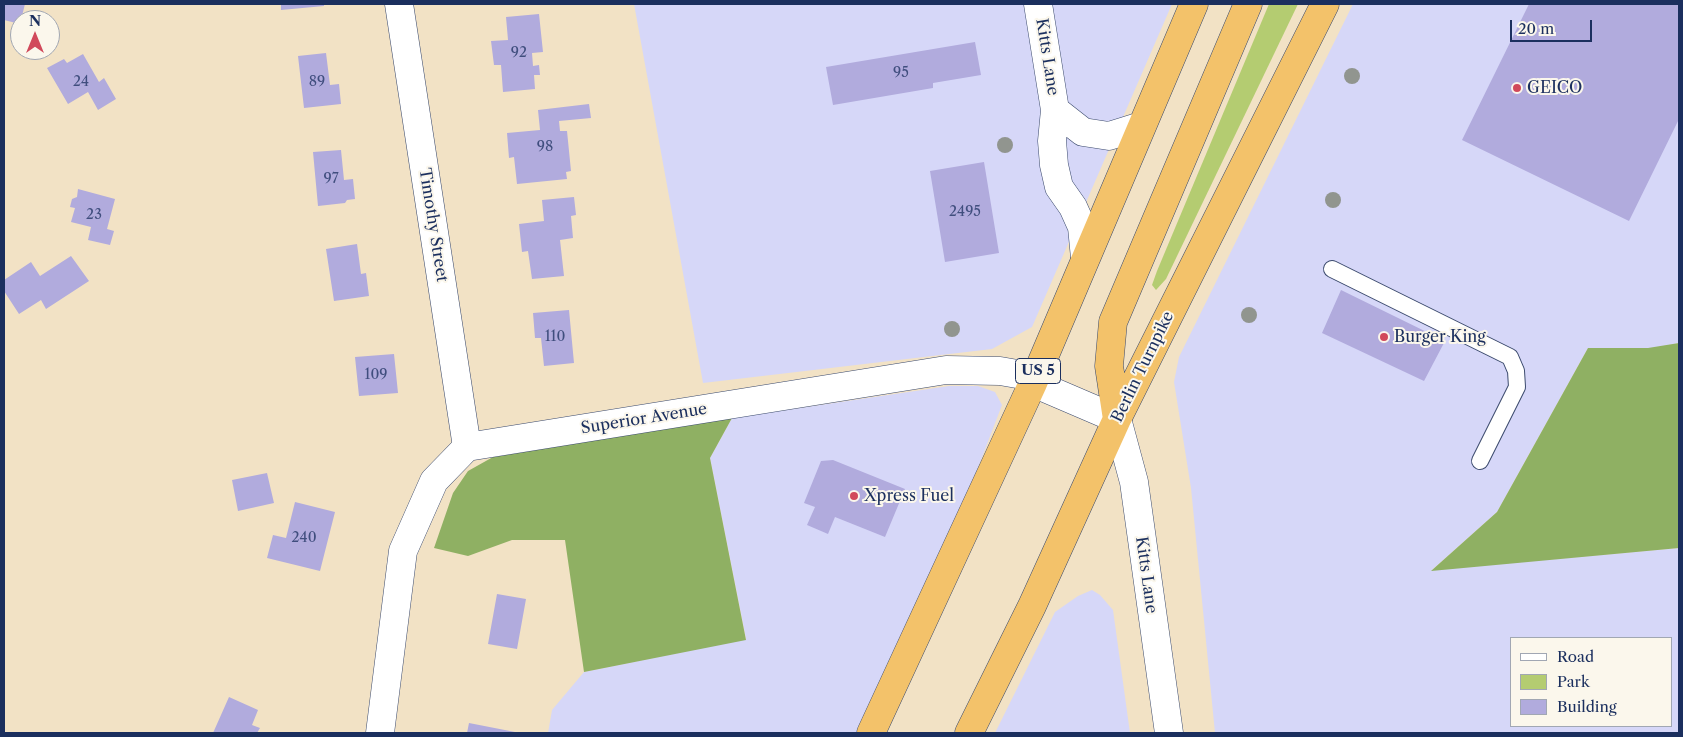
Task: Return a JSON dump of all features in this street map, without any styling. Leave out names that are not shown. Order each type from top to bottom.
[{"type":"highway","name":"US 5","points":[[871,733],[1033,383],[1194,4]]},
{"type":"highway","points":[[1117,419],[1109,366],[1112,322],[1248,4]]},
{"type":"highway","name":"Berlin Turnpike","points":[[969,733],[1032,606],[1117,419],[1324,4]]},
{"type":"street","name":"Timothy Street","points":[[399,4],[467,447]]},
{"type":"street","name":"Kitts Lane","points":[[1038,4],[1055,110],[1052,142],[1054,165],[1059,187],[1073,207],[1082,227],[1086,258]]},
{"type":"street","name":"Kitts Lane","points":[[1055,110],[1083,132],[1110,136],[1141,126]]},
{"type":"street","name":"Superior Avenue","points":[[467,447],[946,370],[1000,371],[1023,376],[1033,383],[1117,419]]},
{"type":"street","name":"Kitts Lane","points":[[1117,419],[1134,482],[1169,733]]},
{"type":"street","points":[[380,733],[403,551],[434,482],[467,447]]},
{"type":"lane","points":[[1332,270],[1510,357],[1516,371],[1517,387],[1480,461]]},
{"type":"shaded area","points":[[634,4],[1172,4],[1032,327],[992,349],[703,383]]},
{"type":"shaded area","points":[[1353,4],[1679,4],[1679,343],[1648,349],[1588,348],[1497,512],[1432,570],[1679,548],[1679,733],[1215,733],[1191,488],[1174,382],[1179,357]]},
{"type":"shaded area","points":[[949,386],[978,386],[995,392],[1002,405],[930,593],[860,733],[548,733],[552,710],[584,672],[746,639],[710,458],[732,418]]},
{"type":"shaded area","points":[[1092,590],[1100,595],[1113,610],[1130,733],[995,733],[1055,612],[1078,596]]},
{"type":"green space","points":[[1269,4],[1298,4],[1166,279],[1156,290],[1152,285],[1157,271]]},
{"type":"green space","points":[[1679,343],[1679,548],[1431,571],[1497,512],[1588,348],[1648,348]]},
{"type":"green space","points":[[732,418],[710,458],[746,640],[584,672],[565,540],[512,540],[468,556],[434,548],[453,493],[468,471],[493,457]]},
{"type":"building","points":[[4,4],[25,4],[24,10],[10,10],[10,22],[4,20]]},
{"type":"building","points":[[281,4],[324,4],[324,6],[281,10]]},
{"type":"building","points":[[1529,4],[1679,4],[1679,119],[1629,221],[1462,140]]},
{"type":"building","points":[[539,14],[543,52],[532,53],[533,66],[539,65],[540,75],[534,75],[535,89],[503,92],[501,65],[494,65],[491,41],[508,40],[506,17]]},
{"type":"building","points":[[975,42],[981,75],[933,83],[933,88],[833,105],[826,67]]},
{"type":"building","points":[[326,53],[330,85],[339,84],[341,104],[304,108],[298,56]]},
{"type":"building","points":[[83,54],[99,82],[104,78],[116,99],[98,110],[88,92],[68,104],[47,68],[64,59],[67,63]]},
{"type":"building","points":[[589,104],[591,118],[559,121],[560,131],[567,131],[571,171],[566,172],[567,179],[517,184],[514,157],[509,158],[507,133],[540,130],[538,110]]},
{"type":"building","points":[[341,150],[344,180],[353,179],[355,199],[347,200],[345,203],[318,206],[313,152]]},
{"type":"building","points":[[984,162],[999,253],[945,262],[930,171]]},
{"type":"building","points":[[78,189],[115,199],[107,229],[114,231],[110,245],[88,240],[91,227],[71,222],[75,208],[70,207],[72,199],[77,197]]},
{"type":"building","points":[[574,197],[576,215],[571,216],[573,238],[560,240],[564,276],[532,279],[528,251],[522,252],[519,224],[544,221],[542,200]]},
{"type":"building","points":[[357,244],[361,274],[366,273],[369,296],[334,301],[326,249]]},
{"type":"building","points":[[71,256],[89,281],[46,309],[41,300],[19,314],[4,291],[4,280],[31,262],[40,276]]},
{"type":"building","name":"Burger King","points":[[1341,290],[1445,341],[1424,381],[1322,333]]},
{"type":"building","points":[[569,310],[574,363],[544,366],[541,338],[535,338],[533,313]]},
{"type":"building","points":[[394,354],[398,393],[359,396],[355,357]]},
{"type":"building","name":"Xpress Fuel","points":[[833,460],[905,489],[885,537],[835,517],[828,534],[807,525],[815,507],[804,503],[821,461]]},
{"type":"building","points":[[267,473],[274,503],[238,511],[232,480]]},
{"type":"building","points":[[295,502],[335,512],[320,571],[267,558],[273,535],[286,538]]},
{"type":"building","points":[[497,594],[526,599],[517,649],[488,644]]},
{"type":"building","points":[[229,697],[258,710],[252,725],[260,728],[257,733],[213,733]]},
{"type":"building","points":[[469,723],[515,732],[515,733],[467,733]]},
{"type":"place","name":"GEICO","points":[[1517,88]]},
{"type":"place","name":"Burger King","points":[[1384,337]]},
{"type":"place","name":"Xpress Fuel","points":[[854,496]]}]
